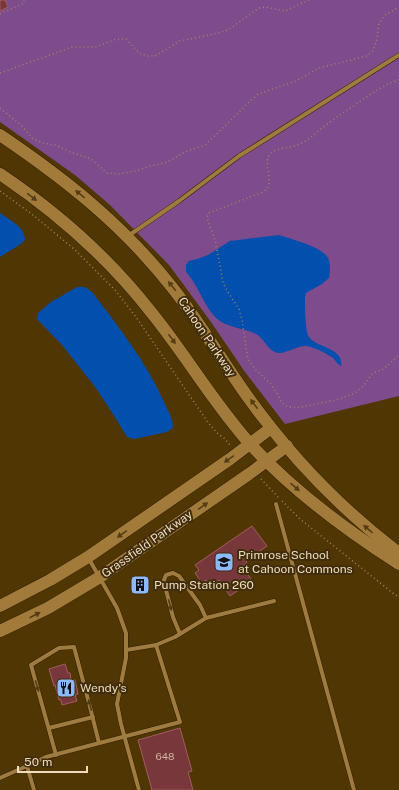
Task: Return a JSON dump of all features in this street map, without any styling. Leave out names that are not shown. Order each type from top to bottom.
[{"type":"street","name":"Cahoon Parkway","points":[[0,135],[62,179],[127,236],[182,300],[238,383],[271,428],[319,482],[340,503],[375,535],[399,553]]},
{"type":"street","points":[[0,174],[66,224],[96,250],[130,286],[156,318],[215,399],[266,461],[338,524],[399,564]]},
{"type":"street","name":"Grassfield Parkway","points":[[0,606],[50,580],[88,557],[271,428]]},
{"type":"street","name":"Grassfield Parkway","points":[[0,631],[48,608],[100,577],[287,446]]},
{"type":"lane","points":[[127,236],[174,205],[239,156],[399,55]]},
{"type":"lane","points":[[276,504],[354,790]]},
{"type":"lane","points":[[88,557],[117,608],[126,633],[126,658],[117,704],[120,724],[139,790]]},
{"type":"lane","points":[[180,634],[173,617],[166,590],[164,580],[166,576],[173,573],[180,576],[200,605],[206,618]]},
{"type":"lane","points":[[126,650],[156,645],[180,634],[206,618],[274,601]]},
{"type":"lane","points":[[0,778],[46,758],[180,722],[156,645]]},
{"type":"lane","points":[[56,755],[31,665],[59,648],[74,647],[99,743]]},
{"type":"lane","points":[[49,728],[93,717]]},
{"type":"lane","points":[[27,766],[34,790]]},
{"type":"path","points":[[0,14],[22,4],[24,0]]},
{"type":"path","points":[[0,73],[72,47],[95,47],[117,39],[126,39],[139,52],[148,56],[155,56],[180,41],[228,30],[259,8],[266,7],[285,11],[309,0]]},
{"type":"path","points":[[0,108],[23,127],[33,139],[91,159],[107,173],[120,174],[135,171],[167,162],[185,152],[205,145],[258,94],[296,81],[319,68],[367,56],[373,51],[377,40],[379,23],[385,15],[399,7]]},
{"type":"path","points":[[399,80],[389,83],[328,123],[307,140],[297,145],[274,150],[268,158],[267,165],[270,181],[268,189],[209,213],[207,217],[215,240],[223,282],[239,309],[248,359],[256,370],[270,383],[282,403],[296,408],[340,399],[355,393],[363,386],[372,373],[384,369],[399,355]]},
{"type":"path","points":[[0,191],[33,215],[74,249],[115,290],[136,317],[207,421],[237,453]]},
{"type":"path","points":[[253,471],[300,519],[399,597]]},
{"type":"shaded area","points":[[0,0],[399,0],[399,396],[285,424],[245,372],[211,322],[169,265],[110,205],[75,175],[0,122]]},
{"type":"water","points":[[0,213],[20,228],[25,240],[0,257]]},
{"type":"water","points":[[279,235],[320,250],[329,260],[329,278],[322,284],[306,293],[306,324],[309,337],[339,355],[341,366],[328,355],[307,346],[299,347],[283,353],[275,352],[269,348],[256,334],[220,321],[212,313],[186,272],[186,265],[189,261],[208,255],[230,241]]},
{"type":"water","points":[[77,287],[85,287],[92,292],[122,332],[149,373],[157,387],[173,424],[173,428],[167,432],[133,439],[127,437],[96,388],[62,345],[37,319],[38,313],[51,302]]},
{"type":"building","points":[[0,0],[5,0],[8,7],[0,11]]},
{"type":"building","name":"Primrose School at Cahoon Commons","points":[[252,526],[267,546],[246,561],[247,563],[242,566],[251,579],[249,580],[250,582],[230,596],[219,580],[210,586],[206,580],[202,583],[195,573],[199,570],[195,565]]},
{"type":"building","name":"Pump Station 260","points":[[141,580],[145,586],[139,590],[135,584]]},
{"type":"building","name":"Wendy's","points":[[65,664],[68,673],[70,673],[71,680],[75,680],[78,694],[75,695],[77,701],[62,705],[49,669]]},
{"type":"building","points":[[180,728],[192,771],[188,772],[193,790],[152,790],[138,740]]},
{"type":"place","name":"Primrose School at Cahoon Commons","points":[[224,562]]},
{"type":"place","name":"Pump Station 260","points":[[140,585]]},
{"type":"place","name":"Wendy's","points":[[66,688]]}]
